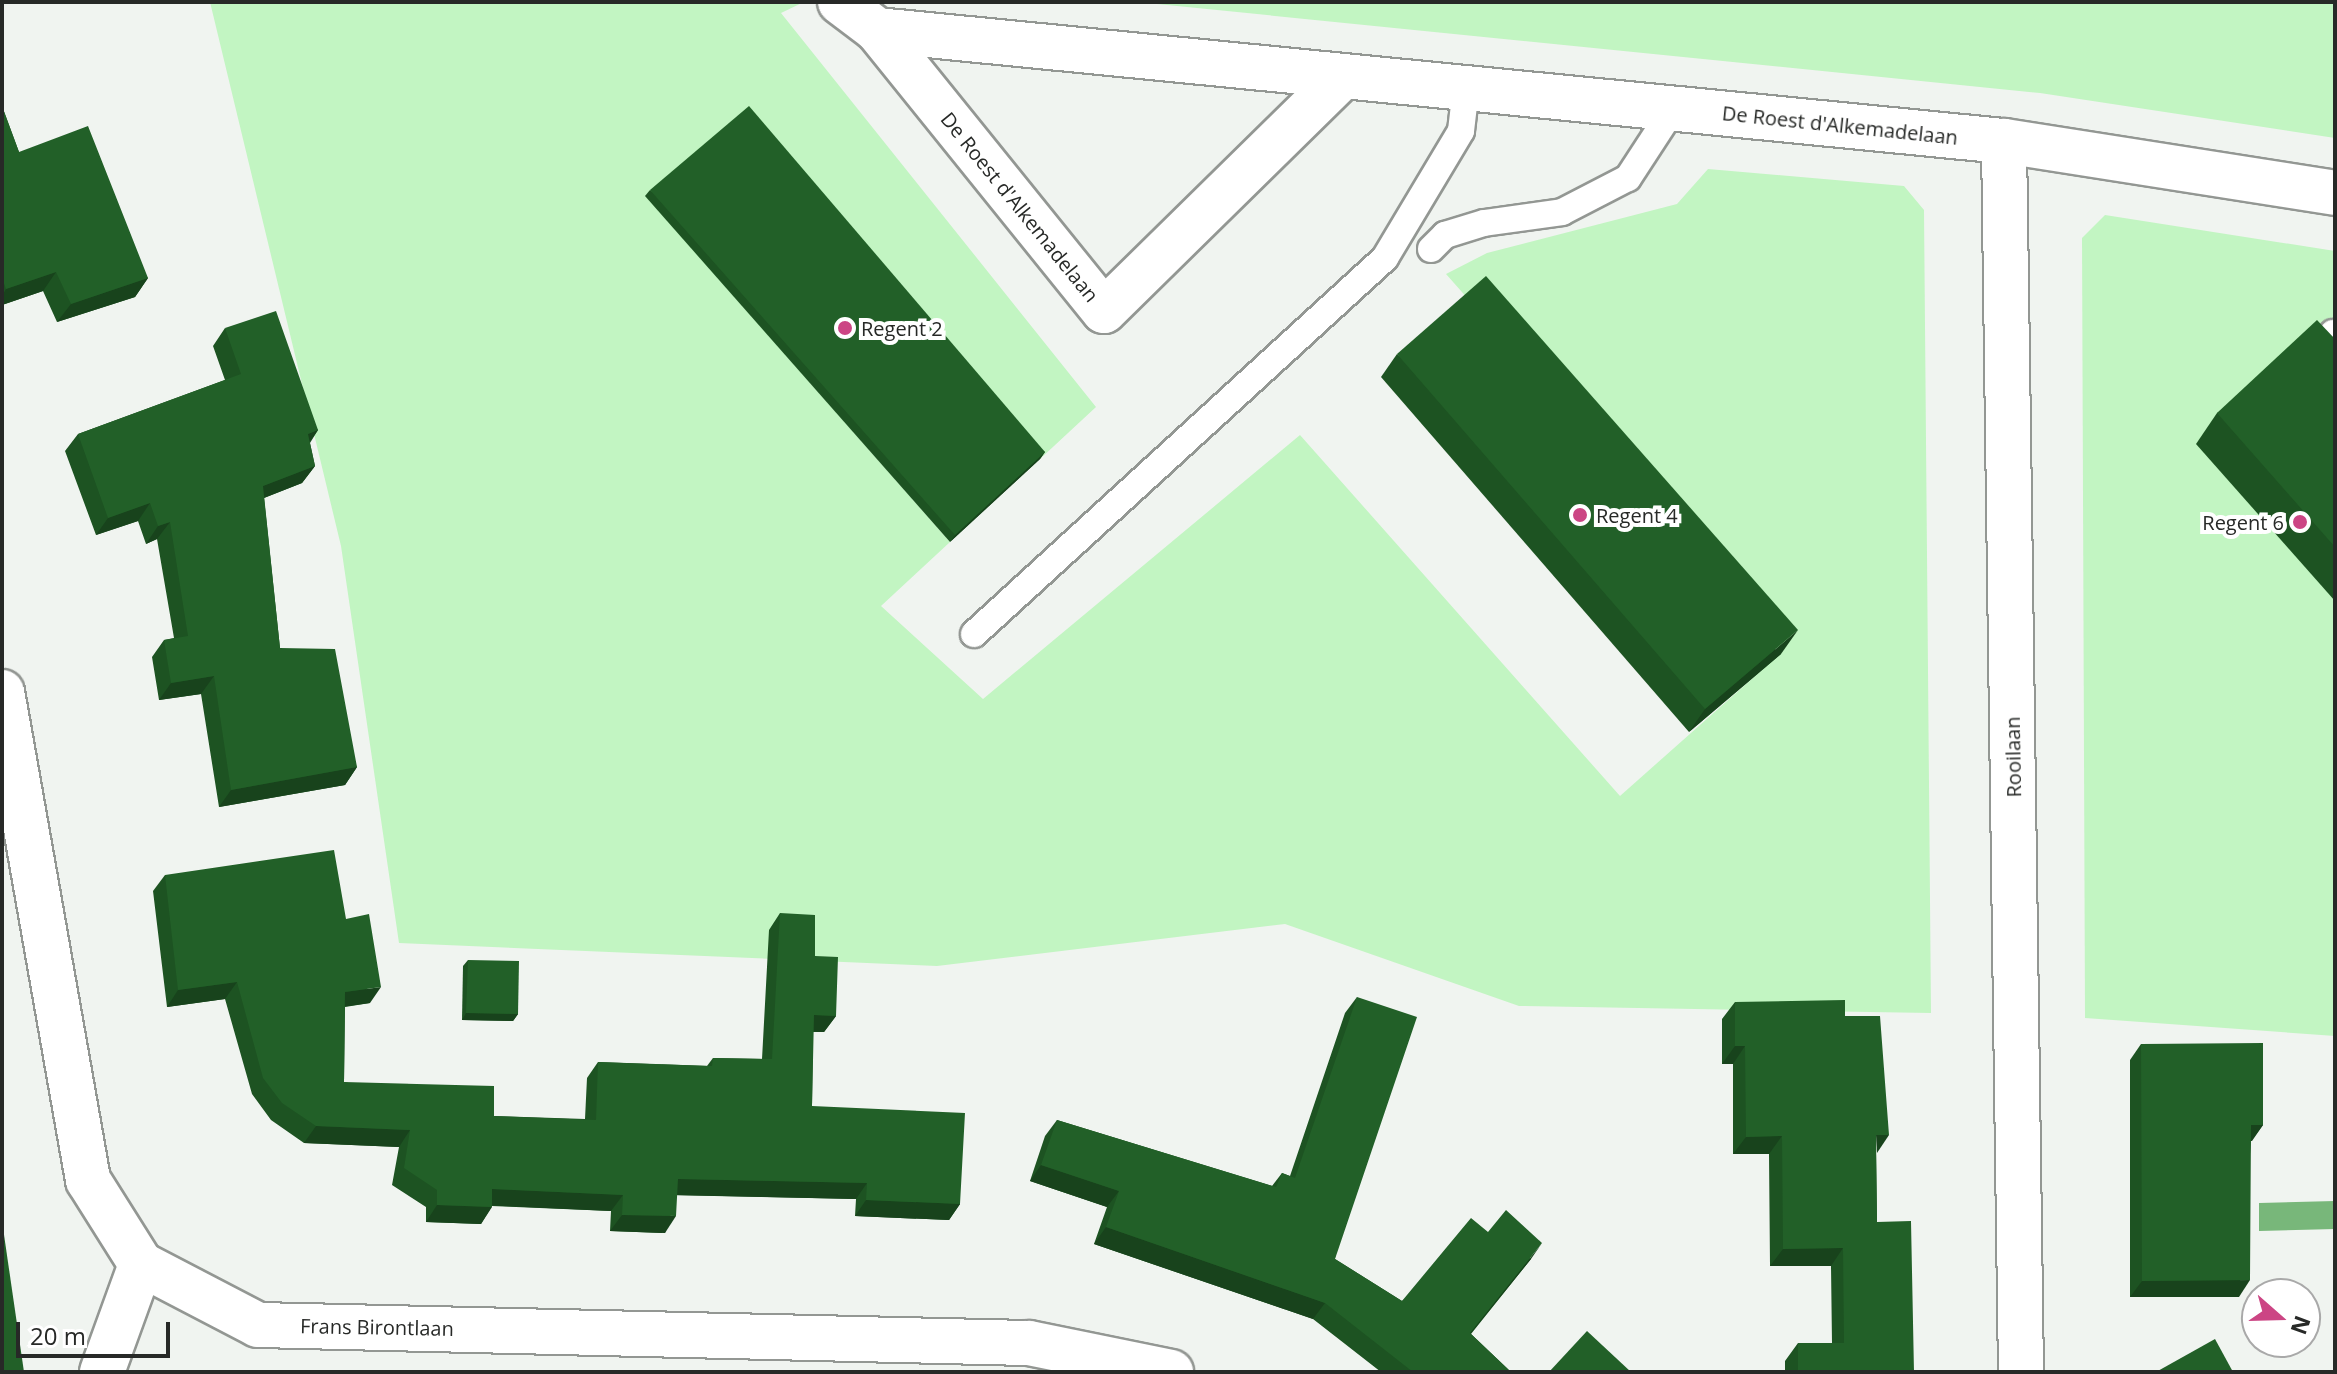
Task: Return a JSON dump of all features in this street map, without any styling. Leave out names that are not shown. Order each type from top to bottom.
[{"type":"street","name":"De Roest d'Alkemadelaan","points":[[840,2],[877,30],[1104,311],[1343,76]]},
{"type":"street","name":"De Roest d'Alkemadelaan","points":[[877,30],[2004,141],[2335,193]]},
{"type":"street","name":"Rooilaan","points":[[2004,141],[2021,1372]]},
{"type":"street","points":[[2,692],[88,1180],[141,1264],[102,1372]]},
{"type":"street","name":"Frans Birontlaan","points":[[141,1264],[258,1325],[1029,1343],[1171,1372]]},
{"type":"lane","points":[[974,634],[1385,258],[1461,131],[1466,88]]},
{"type":"lane","points":[[1431,249],[1445,235],[1484,223],[1562,212],[1628,178],[1673,109]]},
{"type":"shaded area","points":[[210,2],[804,2],[781,13],[1096,407],[1040,459],[646,196],[950,542],[881,606],[983,699],[1300,435],[1620,796],[1781,653],[1446,274],[1487,253],[1677,204],[1708,169],[1904,186],[1924,210],[1931,1013],[1519,1006],[1285,924],[937,966],[399,943],[341,546]]},
{"type":"shaded area","points":[[1137,2],[2335,2],[2335,138],[2040,93]]},
{"type":"shaded area","points":[[2105,215],[2335,251],[2335,1036],[2085,1018],[2082,238]]},
{"type":"shaded area","points":[[2335,1201],[2335,1229],[2259,1231],[2259,1203]]},
{"type":"building","points":[[2,106],[19,152],[88,126],[148,278],[71,304],[56,272],[6,289],[2,278]]},
{"type":"building","name":"Regent 2","points":[[749,106],[1045,452],[955,535],[650,190]]},
{"type":"building","name":"Regent 4","points":[[1486,276],[1798,630],[1705,709],[1397,354]]},
{"type":"building","points":[[276,311],[318,430],[308,434],[315,466],[263,486],[280,648],[335,649],[357,767],[231,790],[214,676],[171,683],[164,640],[188,636],[170,522],[158,526],[150,503],[108,518],[78,434],[241,374],[225,328]]},
{"type":"building","name":"Regent 6","points":[[2317,320],[2335,339],[2335,547],[2217,413]]},
{"type":"building","points":[[334,850],[346,919],[369,914],[381,987],[345,992],[344,1082],[494,1086],[494,1116],[596,1120],[598,1062],[712,1066],[713,1058],[772,1059],[780,913],[815,915],[815,956],[838,957],[836,1016],[814,1015],[812,1106],[965,1113],[960,1204],[866,1200],[867,1183],[678,1179],[676,1216],[622,1215],[623,1195],[492,1189],[492,1207],[437,1205],[437,1190],[404,1168],[410,1130],[316,1126],[282,1103],[263,1078],[237,982],[178,990],[165,875]]},
{"type":"building","points":[[468,960],[519,961],[518,1014],[466,1013]]},
{"type":"building","points":[[1357,997],[1417,1017],[1335,1259],[1402,1301],[1471,1218],[1488,1232],[1506,1210],[1542,1243],[1470,1333],[1511,1372],[1413,1372],[1325,1303],[1106,1227],[1119,1191],[1041,1165],[1057,1120],[1276,1187],[1282,1173],[1295,1178]]},
{"type":"building","points":[[1845,1000],[1845,1016],[1880,1016],[1889,1135],[1876,1135],[1877,1222],[1911,1221],[1914,1372],[1798,1372],[1798,1343],[1844,1343],[1843,1248],[1783,1249],[1782,1136],[1746,1137],[1745,1046],[1735,1046],[1735,1002]]},
{"type":"building","points":[[2263,1043],[2263,1125],[2251,1125],[2250,1278],[2142,1281],[2141,1044]]},
{"type":"building","points":[[2,1221],[24,1372],[2,1372]]},
{"type":"building","points":[[1587,1331],[1631,1372],[1549,1372]]},
{"type":"building","points":[[2215,1339],[2233,1372],[2156,1372]]},
{"type":"place","name":"Regent 2","points":[[845,328]]},
{"type":"place","name":"Regent 4","points":[[1580,515]]},
{"type":"place","name":"Regent 6","points":[[2300,522]]}]
